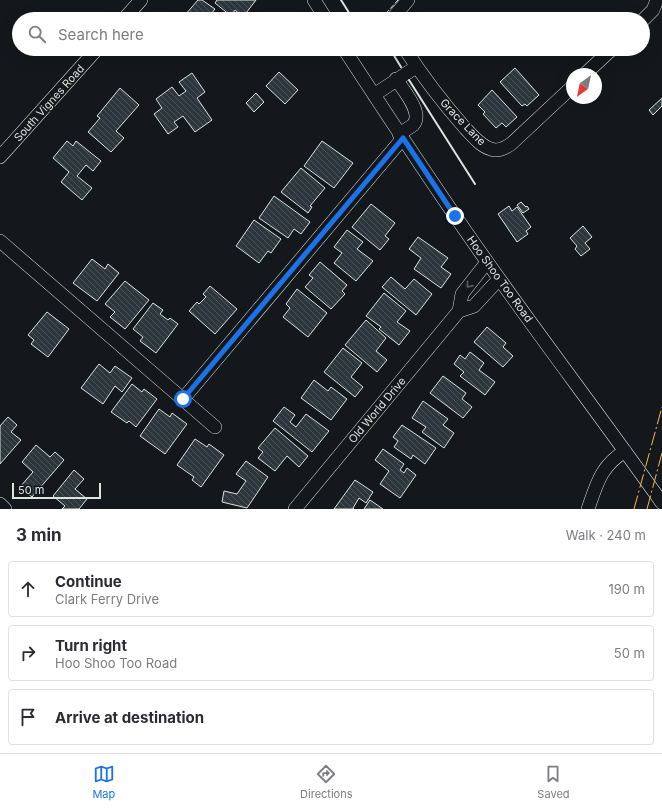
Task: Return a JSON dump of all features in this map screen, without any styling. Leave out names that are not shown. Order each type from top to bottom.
[{"type":"street","points":[[131,12],[142,0]]},
{"type":"street","points":[[314,0],[322,12]]},
{"type":"street","points":[[398,12],[408,0]]},
{"type":"street","points":[[650,13],[653,10],[657,0]]},
{"type":"street","name":"South Vignes Road","points":[[0,157],[91,56]]},
{"type":"street","name":"Hoo Shoo Too Road","points":[[349,56],[487,262],[662,503]]},
{"type":"street","name":"Grace Lane","points":[[409,56],[436,94],[478,141],[484,146],[495,150],[506,148],[511,144],[566,93]]},
{"type":"street","points":[[591,68],[604,56]]},
{"type":"street","points":[[374,95],[416,67]]},
{"type":"street","points":[[183,399],[401,136],[413,124],[416,116],[414,107],[396,80]]},
{"type":"street","points":[[0,242],[215,427]]},
{"type":"street","name":"Old World Drive","points":[[295,509],[459,311],[462,294],[487,262]]},
{"type":"street","name":"Old World Drive","points":[[459,311],[474,306],[488,289],[499,279]]},
{"type":"street","points":[[588,509],[597,484],[605,468],[610,462],[625,451]]},
{"type":"street","points":[[0,504],[5,509]]},
{"type":"building","points":[[198,0],[202,0],[215,9],[213,12],[188,12]]},
{"type":"building","points":[[217,0],[256,0],[247,12],[237,12],[235,10],[234,12],[226,12],[215,3]]},
{"type":"building","points":[[515,68],[539,95],[527,106],[525,104],[522,106],[500,82]]},
{"type":"building","points":[[279,72],[298,90],[285,104],[266,86]]},
{"type":"building","points":[[192,73],[205,92],[197,98],[212,120],[195,132],[183,116],[174,122],[178,127],[168,134],[154,114],[162,108],[156,99],[172,87],[179,96],[186,91],[179,82]]},
{"type":"building","points":[[120,88],[139,105],[116,131],[124,138],[111,152],[88,132],[100,118],[97,116]]},
{"type":"building","points":[[492,90],[517,117],[506,127],[502,123],[496,128],[483,114],[485,112],[478,105]]},
{"type":"building","points":[[256,93],[264,102],[254,112],[246,103]]},
{"type":"building","points":[[662,98],[662,106],[653,115],[649,110]]},
{"type":"building","points":[[67,141],[73,146],[76,141],[101,161],[93,171],[86,165],[77,176],[92,188],[82,200],[61,182],[69,172],[53,158]]},
{"type":"building","points":[[322,141],[353,163],[334,188],[304,166]]},
{"type":"building","points":[[301,168],[325,188],[310,206],[312,207],[308,213],[281,192]]},
{"type":"building","points":[[274,196],[310,222],[301,234],[294,229],[288,238],[259,218]]},
{"type":"building","points":[[521,202],[529,209],[523,213],[517,205]]},
{"type":"building","points":[[371,204],[395,223],[385,236],[389,239],[380,250],[352,227]]},
{"type":"building","points":[[509,206],[512,211],[517,207],[531,227],[526,231],[528,234],[517,242],[498,214]]},
{"type":"building","points":[[254,220],[281,239],[271,253],[268,251],[259,263],[236,246]]},
{"type":"building","points":[[583,226],[592,237],[585,243],[590,249],[581,256],[575,249],[577,246],[570,238]]},
{"type":"building","points":[[347,230],[363,242],[357,249],[373,261],[356,281],[334,263],[342,253],[334,247]]},
{"type":"building","points":[[418,237],[448,258],[441,267],[451,274],[441,288],[414,269],[421,258],[409,249]]},
{"type":"building","points":[[92,259],[105,269],[108,264],[119,273],[97,301],[73,283]]},
{"type":"building","points":[[320,262],[347,285],[342,291],[345,294],[331,309],[305,287],[313,278],[309,275]]},
{"type":"building","points":[[391,277],[405,289],[414,279],[432,294],[416,315],[382,287]]},
{"type":"building","points":[[125,281],[149,300],[125,329],[110,317],[115,312],[105,304]]},
{"type":"building","points":[[210,286],[237,309],[215,334],[189,311],[197,302],[199,304],[206,297],[203,294]]},
{"type":"building","points":[[297,289],[327,313],[308,337],[283,317],[290,308],[286,304]]},
{"type":"building","points":[[384,293],[406,311],[397,322],[410,331],[399,345],[379,329],[381,327],[366,316]]},
{"type":"building","points":[[153,303],[163,310],[160,314],[168,320],[170,318],[178,324],[156,353],[140,341],[143,337],[133,329]]},
{"type":"building","points":[[47,312],[69,329],[48,357],[31,344],[34,340],[28,335]]},
{"type":"building","points":[[366,320],[386,338],[376,351],[387,360],[377,372],[345,345]]},
{"type":"building","points":[[487,327],[506,343],[503,347],[513,356],[503,367],[474,342]]},
{"type":"building","points":[[343,348],[362,363],[351,377],[363,387],[355,397],[324,372]]},
{"type":"building","points":[[470,352],[484,363],[479,370],[495,382],[485,395],[460,376],[464,372],[454,364],[460,355],[465,359]]},
{"type":"building","points":[[99,364],[110,373],[115,366],[132,378],[122,392],[115,386],[103,404],[81,388]]},
{"type":"building","points":[[443,376],[466,393],[462,399],[472,407],[463,418],[430,393]]},
{"type":"building","points":[[314,380],[328,391],[331,387],[347,399],[331,420],[301,398]]},
{"type":"building","points":[[132,384],[142,392],[144,389],[157,399],[136,427],[129,421],[127,423],[111,412]]},
{"type":"building","points":[[423,401],[448,419],[443,425],[454,433],[444,448],[422,432],[426,427],[412,418]]},
{"type":"building","points":[[284,407],[295,415],[290,422],[296,427],[306,414],[329,431],[312,452],[273,421]]},
{"type":"building","points":[[159,409],[170,417],[172,413],[187,424],[165,454],[140,436]]},
{"type":"building","points":[[8,417],[17,425],[11,432],[21,440],[0,464],[0,426]]},
{"type":"building","points":[[402,425],[436,448],[425,464],[413,455],[411,459],[394,447],[398,441],[393,437]]},
{"type":"building","points":[[275,428],[308,456],[299,467],[287,456],[275,471],[258,458],[263,452],[258,448]]},
{"type":"building","points":[[195,439],[207,447],[209,444],[224,455],[201,487],[192,480],[194,477],[177,465]]},
{"type":"building","points":[[36,445],[50,457],[55,452],[64,460],[32,497],[20,487],[33,472],[22,462]]},
{"type":"building","points":[[383,449],[404,464],[400,470],[404,473],[407,468],[416,475],[400,498],[380,484],[389,471],[375,460]]},
{"type":"building","points":[[246,461],[268,477],[247,508],[222,502],[224,491],[237,494],[246,481],[236,474]]},
{"type":"building","points":[[74,470],[84,479],[75,489],[87,499],[79,509],[62,509],[65,506],[53,496]]},
{"type":"building","points":[[355,480],[373,492],[366,503],[359,498],[353,508],[354,509],[334,509]]},
{"type":"building","points":[[370,500],[383,509],[364,509]]},
{"type":"fence","points":[[387,12],[398,0]]},
{"type":"wall","points":[[341,0],[349,12]]},
{"type":"wall","points":[[394,56],[401,67]]},
{"type":"wall","points":[[409,80],[475,184]]},
{"type":"power","points":[[634,509],[662,407]]},
{"type":"power","points":[[647,509],[662,453]]},
{"type":"route","points":[[183,399],[403,138],[455,216]]}]
